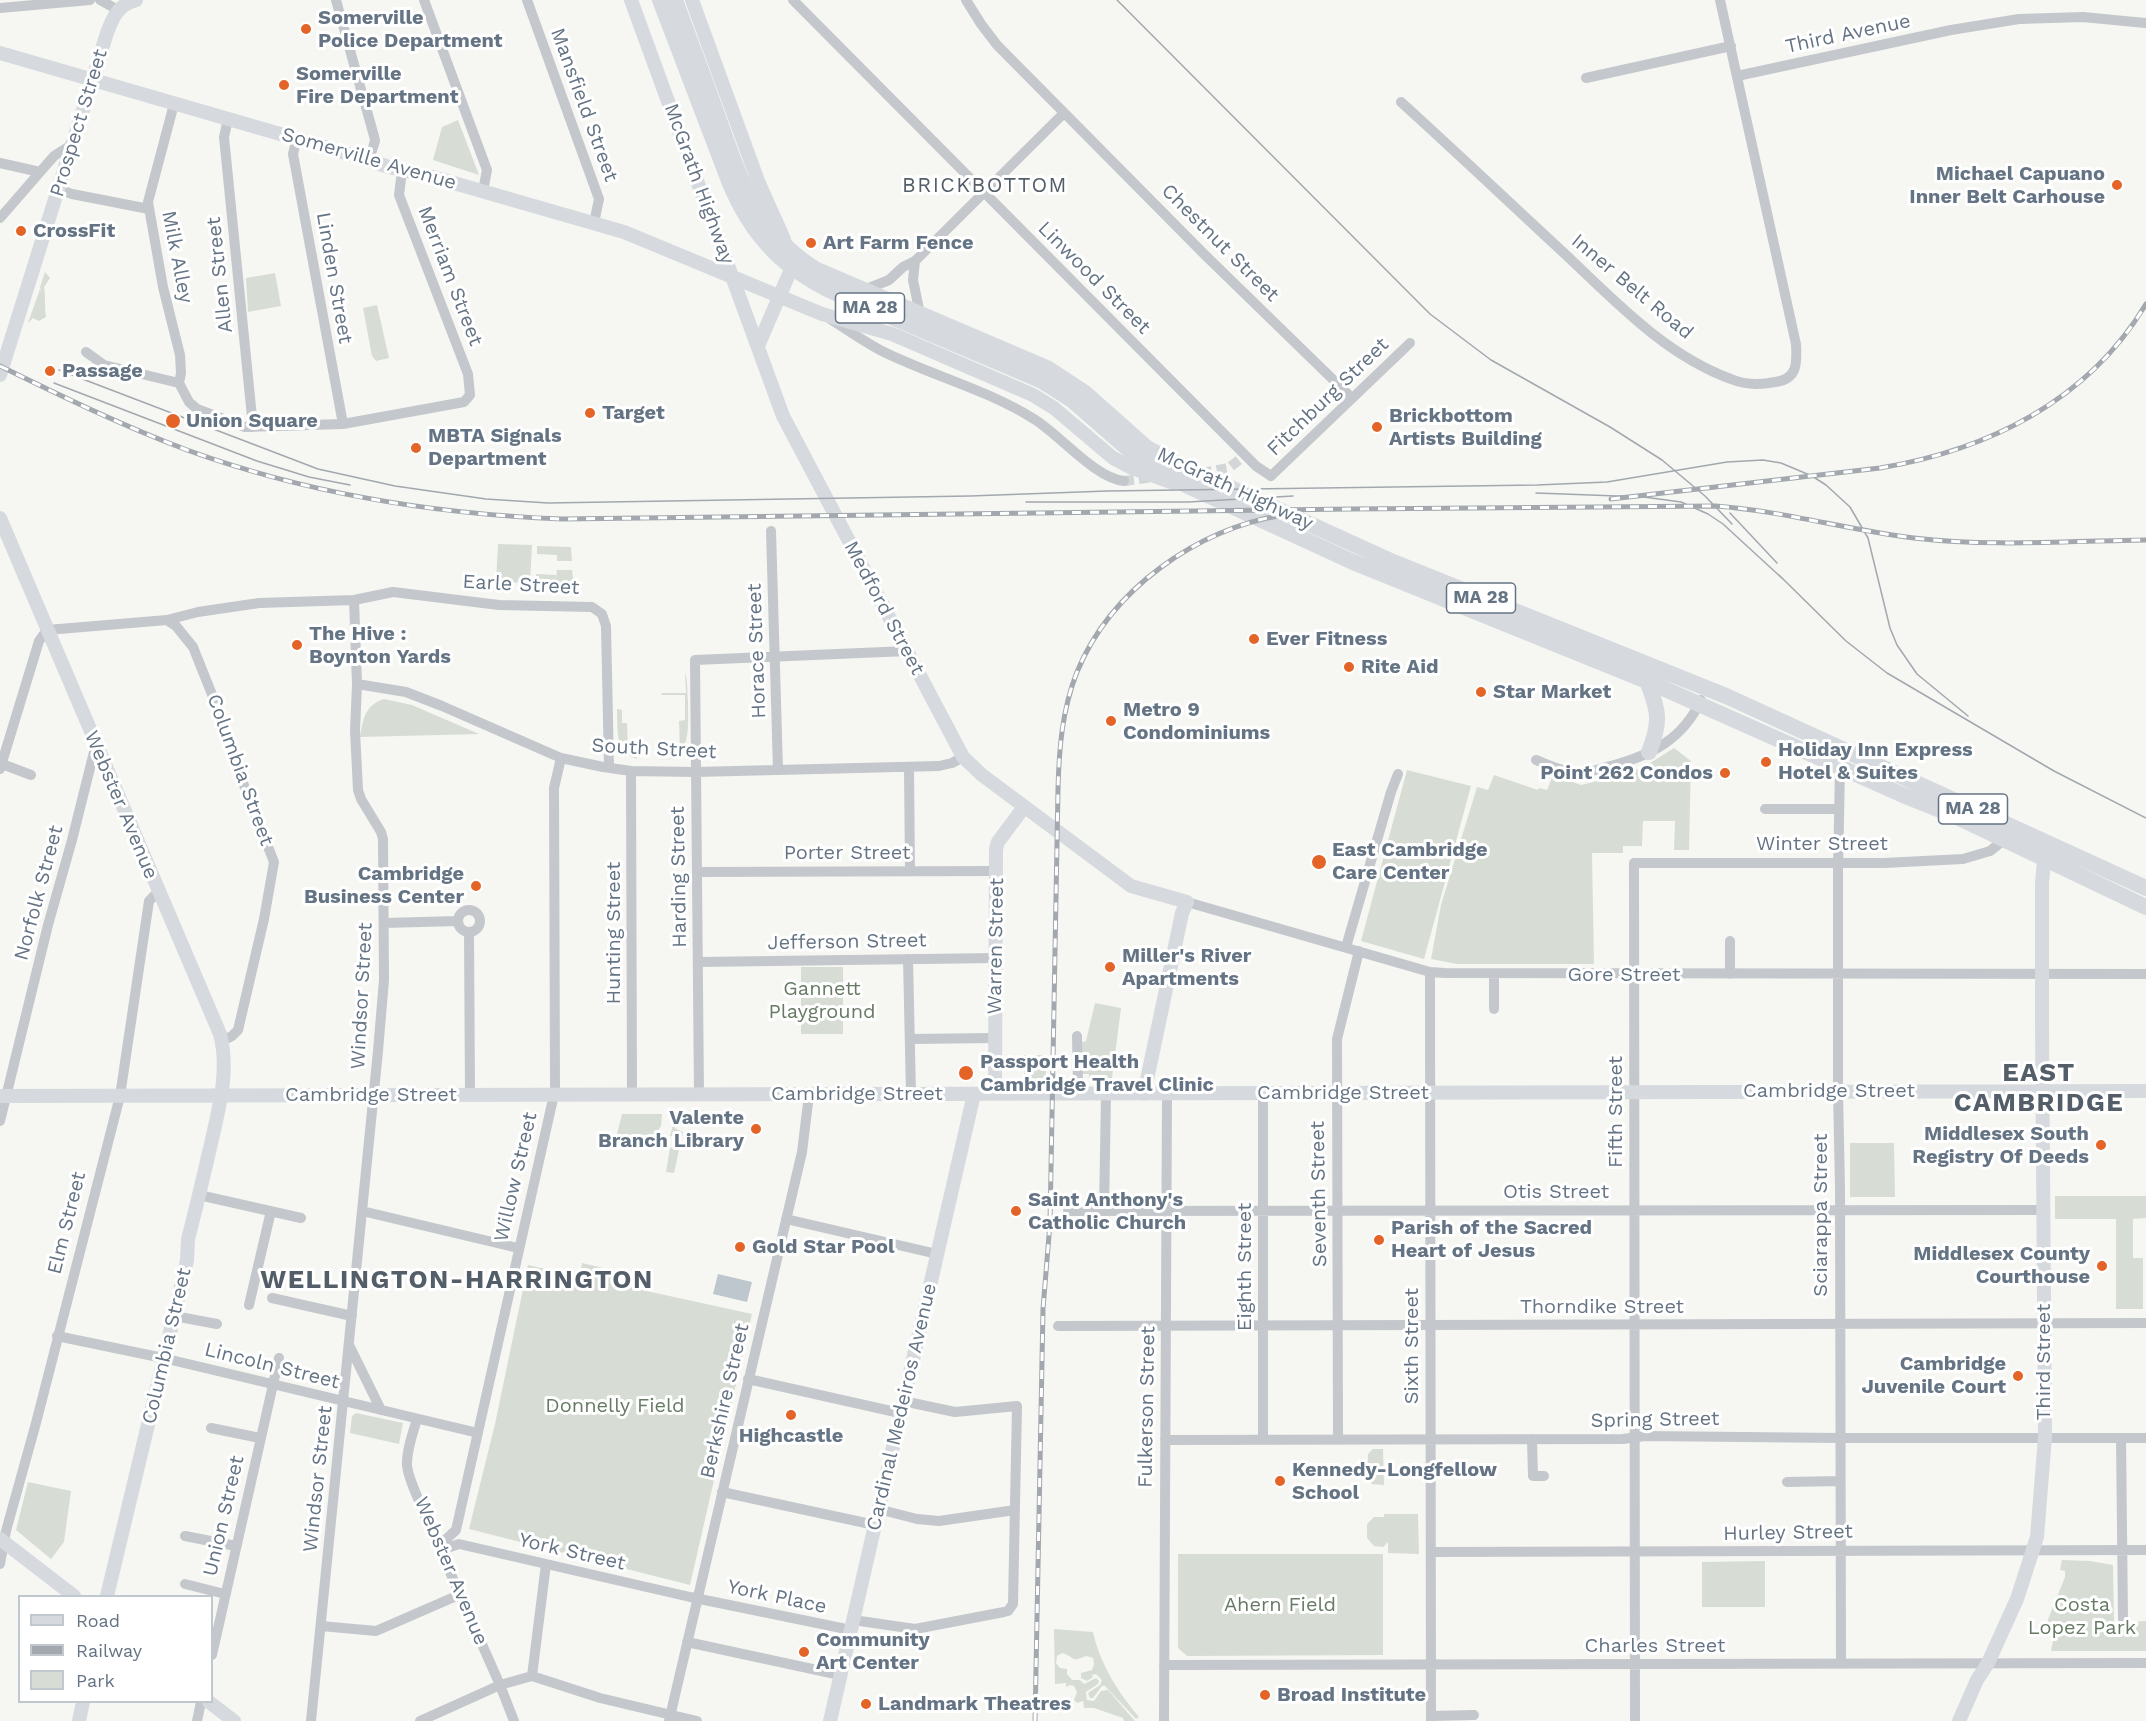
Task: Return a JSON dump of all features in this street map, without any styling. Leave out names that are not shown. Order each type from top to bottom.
[{"type":"highway","name":"McGrath Highway","points":[[660,0],[737,201],[754,230],[775,254],[795,270],[825,289],[1049,385],[1078,405],[1140,458],[1172,478],[1210,496],[1331,543],[1410,570],[1707,688]]},
{"type":"highway","name":"McGrath Highway","points":[[675,0],[747,193],[765,224],[788,248],[817,270],[1054,373],[1092,399],[1139,442],[1154,452],[1331,543],[1699,704]]},
{"type":"highway","points":[[1647,681],[1658,717],[1656,734],[1649,752]]},
{"type":"highway","name":"MA 28","points":[[1707,688],[1902,775],[2146,907]]},
{"type":"highway","name":"MA 28","points":[[1699,704],[2005,839],[2044,850],[2146,888]]},
{"type":"main road","points":[[118,10],[136,0]]},
{"type":"main road","name":"McGrath Highway","points":[[632,0],[733,277],[822,314],[892,334],[1026,392],[1054,408],[1105,452],[1132,468],[1210,496]]},
{"type":"main road","name":"McGrath Highway","points":[[692,0],[758,181],[788,248]]},
{"type":"main road","name":"Prospect Street","points":[[0,375],[109,28],[118,10]]},
{"type":"main road","name":"Somerville Avenue","points":[[0,53],[297,138],[402,171],[483,191],[624,232],[733,277]]},
{"type":"main road","points":[[758,346],[793,261],[788,248]]},
{"type":"main road","name":"Medford Street","points":[[733,277],[786,423],[963,757],[982,775],[1118,877]]},
{"type":"main road","name":"Webster Avenue","points":[[0,518],[222,1041],[221,1095]]},
{"type":"main road","name":"Warren Street","points":[[995,1094],[998,842],[1024,807]]},
{"type":"main road","name":"Third Street","points":[[1959,1721],[2017,1599],[2037,1537],[2045,1437],[2042,1091],[2044,850]]},
{"type":"main road","name":"Gore Street","points":[[1118,877],[1131,886],[1187,902]]},
{"type":"main road","points":[[1143,1094],[1182,913],[1187,902]]},
{"type":"main road","name":"Cambridge Street","points":[[3,1096],[2146,1091]]},
{"type":"main road","name":"Cardinal Medeiros Avenue","points":[[830,1721],[974,1094]]},
{"type":"main road","name":"Columbia Street","points":[[107,1595],[187,1260],[188,1239],[221,1095]]},
{"type":"main road","points":[[2,1540],[73,1595]]},
{"type":"main road","points":[[79,1721],[83,1703]]},
{"type":"main road","points":[[212,1703],[234,1721]]},
{"type":"street","points":[[4,5],[90,0]]},
{"type":"street","points":[[100,0],[118,10]]},
{"type":"street","points":[[336,0],[374,136],[375,141],[369,160]]},
{"type":"street","points":[[424,0],[487,170],[483,191]]},
{"type":"street","name":"Mansfield Street","points":[[527,0],[599,199],[594,223]]},
{"type":"street","name":"Linwood Street","points":[[793,0],[1256,466],[1270,476]]},
{"type":"street","name":"Chestnut Street","points":[[966,0],[997,45],[1213,263],[1352,398]]},
{"type":"street","name":"Inner Belt Road","points":[[1401,102],[1606,293],[1659,338],[1714,373],[1732,380],[1749,384],[1781,381],[1792,374],[1797,364],[1796,344],[1720,0]]},
{"type":"street","name":"Third Avenue","points":[[1737,76],[1951,30],[2019,19],[2075,17],[2145,22]]},
{"type":"street","points":[[1586,78],[1731,46]]},
{"type":"street","name":"Milk Alley","points":[[174,104],[149,198],[149,208],[180,355],[179,383]]},
{"type":"street","points":[[864,290],[889,280],[903,267],[915,261],[1064,113]]},
{"type":"street","name":"Allen Street","points":[[228,119],[224,137],[253,427]]},
{"type":"street","name":"Linden Street","points":[[297,138],[293,154],[343,424]]},
{"type":"street","points":[[0,218],[59,151],[73,144]]},
{"type":"street","points":[[0,163],[40,172]]},
{"type":"street","name":"Merriam Street","points":[[343,424],[456,404],[464,402],[470,395],[468,374],[399,195],[402,171]]},
{"type":"street","points":[[58,189],[72,194],[149,208]]},
{"type":"street","points":[[915,261],[913,280],[920,314]]},
{"type":"street","points":[[822,314],[884,352],[1022,412],[1043,425],[1096,468],[1115,479],[1124,481]]},
{"type":"street","name":"Fitchburg Street","points":[[1270,476],[1410,343]]},
{"type":"street","points":[[86,352],[104,365],[179,383],[189,402],[197,409],[240,426],[343,424]]},
{"type":"street","name":"Horace Street","points":[[771,531],[778,770]]},
{"type":"street","name":"Earle Street","points":[[354,600],[393,592],[499,605],[583,606],[596,609],[603,616],[606,624],[609,768]]},
{"type":"street","points":[[31,775],[1,767],[39,640],[47,630],[166,620],[198,612],[259,603],[354,600]]},
{"type":"street","name":"Windsor Street","points":[[311,1721],[383,989],[383,839],[361,799],[358,786],[355,731],[357,684],[354,600]]},
{"type":"street","name":"Columbia Street","points":[[166,620],[176,626],[193,647],[274,862],[264,919],[237,1032],[222,1041]]},
{"type":"street","points":[[775,657],[908,651]]},
{"type":"street","name":"Harding Street","points":[[699,1095],[694,660],[775,657]]},
{"type":"street","name":"South Street","points":[[357,684],[396,690],[424,699],[561,758],[631,771],[695,772],[909,767],[945,765],[963,757]]},
{"type":"street","points":[[1536,760],[1579,773],[1629,761],[1649,752],[1684,728],[1707,688]]},
{"type":"street","name":"Norfolk Street","points":[[0,1121],[3,1096],[96,744]]},
{"type":"street","name":"Willow Street","points":[[439,1546],[456,1530],[554,1095],[556,1048],[554,784],[561,758]]},
{"type":"street","points":[[909,767],[910,871]]},
{"type":"street","name":"Sciarappa Street","points":[[1840,767],[1837,974],[1841,1664]]},
{"type":"street","name":"Hunting Street","points":[[631,771],[632,1095]]},
{"type":"street","points":[[1347,947],[1398,774]]},
{"type":"street","points":[[1765,809],[1838,809]]},
{"type":"street","name":"Winter Street","points":[[1634,864],[1967,859],[1989,851],[2005,839]]},
{"type":"street","name":"Fifth Street","points":[[1634,864],[1635,1721]]},
{"type":"street","name":"Porter Street","points":[[697,872],[997,871]]},
{"type":"street","name":"Elm Street","points":[[0,1564],[2,1540],[120,1096],[149,901],[159,891]]},
{"type":"street","name":"Gore Street","points":[[1187,902],[1430,972],[1494,975],[2146,974]]},
{"type":"street","points":[[465,911],[477,913],[480,921],[477,929],[469,932],[462,929],[458,921],[465,911]]},
{"type":"street","points":[[384,923],[458,921]]},
{"type":"street","points":[[469,932],[470,1095]]},
{"type":"street","points":[[1730,942],[1730,974]]},
{"type":"street","name":"Seventh Street","points":[[1338,1440],[1337,1039],[1359,951]]},
{"type":"street","name":"Jefferson Street","points":[[698,962],[996,958]]},
{"type":"street","points":[[908,959],[911,1094]]},
{"type":"street","name":"Sixth Street","points":[[1430,972],[1431,1718]]},
{"type":"street","points":[[1494,975],[1494,1009]]},
{"type":"street","points":[[1077,1036],[1078,1081]]},
{"type":"street","points":[[910,1039],[996,1038]]},
{"type":"street","name":"Fulkerson Street","points":[[1164,1721],[1167,1093]]},
{"type":"street","name":"Eighth Street","points":[[1263,1093],[1263,1440]]},
{"type":"street","points":[[1104,1211],[1106,1094]]},
{"type":"street","name":"Berkshire Street","points":[[670,1718],[802,1152],[809,1095]]},
{"type":"street","points":[[199,1195],[301,1218]]},
{"type":"street","name":"Otis Street","points":[[1068,1211],[2043,1210]]},
{"type":"street","points":[[249,1305],[271,1211]]},
{"type":"street","points":[[362,1211],[518,1248]]},
{"type":"street","points":[[786,1219],[937,1254]]},
{"type":"street","points":[[272,1298],[352,1316]]},
{"type":"street","points":[[174,1316],[217,1324]]},
{"type":"street","name":"Thorndike Street","points":[[1058,1326],[2146,1323]]},
{"type":"street","name":"Lincoln Street","points":[[57,1336],[163,1358],[478,1433]]},
{"type":"street","points":[[349,1345],[381,1410]]},
{"type":"street","name":"Union Street","points":[[213,1650],[279,1358]]},
{"type":"street","points":[[748,1379],[902,1407],[955,1412],[1017,1406],[1015,1510],[939,1521],[917,1519],[878,1509]]},
{"type":"street","name":"Webster Avenue","points":[[417,1419],[410,1442],[407,1465],[423,1511],[461,1594],[514,1721]]},
{"type":"street","points":[[212,1428],[260,1438]]},
{"type":"street","name":"Spring Street","points":[[1165,1440],[1623,1439],[1635,1436],[2146,1438]]},
{"type":"street","points":[[2121,1438],[2122,1619]]},
{"type":"street","points":[[1532,1439],[1533,1476],[1544,1476]]},
{"type":"street","points":[[1787,1482],[1840,1481]]},
{"type":"street","points":[[722,1491],[875,1525]]},
{"type":"street","name":"York Place","points":[[697,1599],[852,1625],[915,1629],[1008,1611],[1013,1604],[1014,1597],[1015,1510]]},
{"type":"street","points":[[185,1536],[236,1546]]},
{"type":"street","name":"York Street","points":[[439,1546],[450,1547],[459,1544],[697,1599]]},
{"type":"street","name":"Hurley Street","points":[[1431,1552],[2146,1550]]},
{"type":"street","points":[[532,1676],[546,1564]]},
{"type":"street","points":[[185,1584],[225,1594]]},
{"type":"street","points":[[321,1626],[376,1631],[461,1594]]},
{"type":"street","points":[[687,1642],[840,1675]]},
{"type":"street","name":"Charles Street","points":[[1164,1665],[2146,1662]]},
{"type":"street","points":[[420,1721],[500,1685],[532,1676],[670,1718],[697,1721]]},
{"type":"street","points":[[197,1721],[201,1703]]},
{"type":"street","points":[[1431,1718],[1474,1715]]},
{"type":"green space","points":[[458,120],[479,175],[433,160],[442,127]]},
{"type":"green space","points":[[45,272],[50,278],[44,287],[46,317],[39,321],[33,318],[28,323],[40,289],[42,294],[40,287]]},
{"type":"green space","points":[[275,273],[281,306],[248,312],[246,278]]},
{"type":"green space","points":[[377,305],[389,358],[376,361],[372,356],[363,308]]},
{"type":"green space","points":[[498,544],[532,545],[530,583],[496,582]]},
{"type":"green space","points":[[537,546],[571,547],[572,561],[557,561],[557,555],[537,554]]},
{"type":"green space","points":[[557,570],[572,570],[574,585],[536,583],[536,574],[556,575],[556,578]]},
{"type":"green space","points":[[685,673],[688,730],[683,748],[678,755],[672,758],[672,751],[680,750],[679,721],[685,720],[685,695],[661,695],[662,693],[686,693]]},
{"type":"green space","points":[[384,699],[412,705],[479,734],[360,737],[369,709]]},
{"type":"green space","points":[[617,709],[622,710],[622,723],[627,723],[628,752],[636,752],[637,759],[624,751],[620,744]]},
{"type":"green space","points":[[1674,748],[1691,761],[1689,850],[1674,850],[1675,821],[1643,821],[1642,846],[1623,846],[1623,853],[1592,853],[1594,964],[1457,964],[1431,959],[1441,905],[1477,787],[1488,790],[1494,775],[1538,790],[1539,788],[1547,790],[1553,775],[1581,785],[1644,767]]},
{"type":"green space","points":[[1407,770],[1471,786],[1424,959],[1361,941]]},
{"type":"green space","name":"Gannett Playground","points":[[801,967],[843,967],[843,1034],[801,1034]]},
{"type":"green space","points":[[1095,1003],[1121,1008],[1112,1078],[1089,1078],[1089,1074],[1080,1074],[1080,1043],[1086,1041]]},
{"type":"green space","points":[[1024,1055],[1046,1055],[1046,1079],[1024,1079]]},
{"type":"green space","points":[[622,1114],[662,1114],[661,1126],[655,1135],[639,1135],[643,1139],[617,1134]]},
{"type":"green space","points":[[673,1125],[683,1132],[674,1173],[666,1172],[670,1148],[679,1146],[676,1136],[670,1136]]},
{"type":"green space","points":[[1850,1143],[1894,1143],[1895,1197],[1850,1197]]},
{"type":"green space","points":[[2055,1196],[2146,1196],[2146,1218],[2133,1219],[2133,1258],[2143,1258],[2143,1309],[2116,1309],[2116,1219],[2055,1219]]},
{"type":"green space","name":"Donnelly Field","points":[[582,1263],[616,1271],[610,1283],[752,1314],[690,1585],[469,1529],[495,1424],[528,1265],[586,1278],[580,1275]]},
{"type":"green space","points":[[356,1413],[403,1423],[399,1444],[350,1433],[352,1416]]},
{"type":"green space","points":[[1373,1449],[1383,1449],[1384,1485],[1372,1484],[1367,1478],[1368,1454]]},
{"type":"green space","points":[[28,1482],[71,1491],[64,1542],[51,1559],[16,1530]]},
{"type":"green space","points":[[1384,1514],[1418,1514],[1419,1554],[1388,1553],[1388,1542],[1383,1547],[1374,1546],[1367,1538],[1367,1524],[1374,1517],[1384,1517]]},
{"type":"green space","name":"Ahern Field","points":[[1178,1554],[1383,1554],[1383,1655],[1187,1656],[1178,1648]]},
{"type":"green space","name":"Costa Lopez Park","points":[[2062,1560],[2113,1565],[2114,1623],[2146,1621],[2146,1651],[2051,1651],[2055,1631],[2045,1627],[2065,1577],[2065,1571],[2060,1570]]},
{"type":"green space","points":[[1765,1561],[1765,1607],[1702,1607],[1702,1562]]},
{"type":"green space","points":[[1054,1629],[1093,1632],[1100,1655],[1111,1677],[1139,1717],[1136,1719],[1105,1686],[1102,1686],[1093,1698],[1090,1698],[1088,1693],[1100,1685],[1102,1680],[1096,1674],[1087,1681],[1081,1678],[1081,1673],[1092,1670],[1093,1658],[1086,1656],[1075,1659],[1062,1653],[1057,1656],[1056,1663],[1060,1668],[1067,1669],[1067,1674],[1072,1680],[1080,1680],[1084,1684],[1096,1678],[1099,1681],[1098,1684],[1086,1692],[1087,1700],[1094,1701],[1101,1691],[1108,1690],[1135,1721],[1124,1721],[1123,1718],[1094,1708],[1084,1708],[1083,1701],[1077,1703],[1074,1700],[1077,1692],[1074,1686],[1066,1687],[1066,1683],[1055,1684]]},
{"type":"shaded area","points":[[718,1274],[752,1282],[747,1302],[713,1294]]},
{"type":"tunnel","points":[[1202,473],[1229,468],[1245,455]]},
{"type":"tunnel","points":[[1124,481],[1156,477]]},
{"type":"tram line","points":[[1117,0],[1430,314],[1491,360],[1610,427],[1662,460],[1705,496],[1732,524]]},
{"type":"tram line","points":[[59,370],[318,469],[395,486],[486,499],[548,503],[970,496],[1107,491],[1537,485],[1607,482],[1727,462],[1763,460],[1781,463],[1812,476],[1826,485],[1850,507],[1868,538],[1890,628],[1897,645],[1917,674],[1968,716]]},
{"type":"tram line","points":[[54,383],[257,461],[309,477],[350,485]]},
{"type":"tram line","points":[[1536,493],[1644,497],[1681,502],[1708,514],[1723,524],[1784,580]]},
{"type":"tram line","points":[[1026,502],[1188,502],[1293,496]]},
{"type":"tram line","points":[[1730,513],[1777,563]]},
{"type":"tram line","points":[[1779,575],[1846,641],[1887,673],[2054,771],[2146,818]]},
{"type":"railway","points":[[1611,499],[1880,468],[1920,460],[1959,448],[1996,434],[2032,416],[2065,394],[2095,368],[2122,338],[2146,304]]},
{"type":"railway","points":[[0,366],[139,431],[187,450],[279,479],[419,507],[514,516],[562,519],[1716,506],[1766,512],[1889,535],[1943,541],[2030,543],[2146,540]]},
{"type":"railway","points":[[1035,1721],[1043,1309],[1050,1223],[1058,789],[1060,744],[1065,715],[1077,672],[1092,642],[1111,614],[1134,590],[1160,568],[1189,549],[1251,522],[1283,515]]},
{"type":"place","name":"Somerville Police Department","points":[[306,29]]},
{"type":"place","name":"Somerville Fire Department","points":[[284,85]]},
{"type":"place","name":"Michael Capuano Inner Belt Carhouse","points":[[2117,185]]},
{"type":"place","name":"CrossFit","points":[[21,231]]},
{"type":"place","name":"Art Farm Fence","points":[[811,243]]},
{"type":"place","name":"Passage","points":[[50,371]]},
{"type":"place","name":"Target","points":[[590,413]]},
{"type":"place","name":"Union Square","points":[[173,421]]},
{"type":"place","name":"Brickbottom Artists Building","points":[[1377,427]]},
{"type":"place","name":"MBTA Signals Department","points":[[416,448]]},
{"type":"place","name":"Ever Fitness","points":[[1254,639]]},
{"type":"place","name":"The Hive : Boynton Yards","points":[[297,645]]},
{"type":"place","name":"Rite Aid","points":[[1349,667]]},
{"type":"place","name":"Star Market","points":[[1481,692]]},
{"type":"place","name":"Metro 9 Condominiums","points":[[1111,721]]},
{"type":"place","name":"Holiday Inn Express Hotel & Suites","points":[[1766,762]]},
{"type":"place","name":"Point 262 Condos","points":[[1725,773]]},
{"type":"place","name":"East Cambridge Care Center","points":[[1319,862]]},
{"type":"place","name":"Cambridge Business Center","points":[[476,886]]},
{"type":"place","name":"Miller's River Apartments","points":[[1110,967]]},
{"type":"place","name":"Passport Health Cambridge Travel Clinic","points":[[966,1073]]},
{"type":"place","name":"Valente Branch Library","points":[[756,1129]]},
{"type":"place","name":"Middlesex South Registry Of Deeds","points":[[2101,1145]]},
{"type":"place","name":"Saint Anthony's Catholic Church","points":[[1016,1211]]},
{"type":"place","name":"Parish of the Sacred Heart of Jesus","points":[[1379,1240]]},
{"type":"place","name":"Gold Star Pool","points":[[740,1247]]},
{"type":"place","name":"Middlesex County Courthouse","points":[[2102,1266]]},
{"type":"place","name":"Cambridge Juvenile Court","points":[[2018,1376]]},
{"type":"place","name":"Highcastle","points":[[791,1415]]},
{"type":"place","name":"Kennedy-Longfellow School","points":[[1280,1481]]},
{"type":"place","name":"Community Art Center","points":[[804,1652]]},
{"type":"place","name":"Broad Institute","points":[[1265,1695]]},
{"type":"place","name":"Landmark Theatres","points":[[866,1704]]},
{"type":"district","name":"BRICKBOTTOM","points":[[985,186]]},
{"type":"district","name":"EAST CAMBRIDGE","points":[[2039,1088]]},
{"type":"district","name":"WELLINGTON-HARRINGTON","points":[[457,1280]]}]
